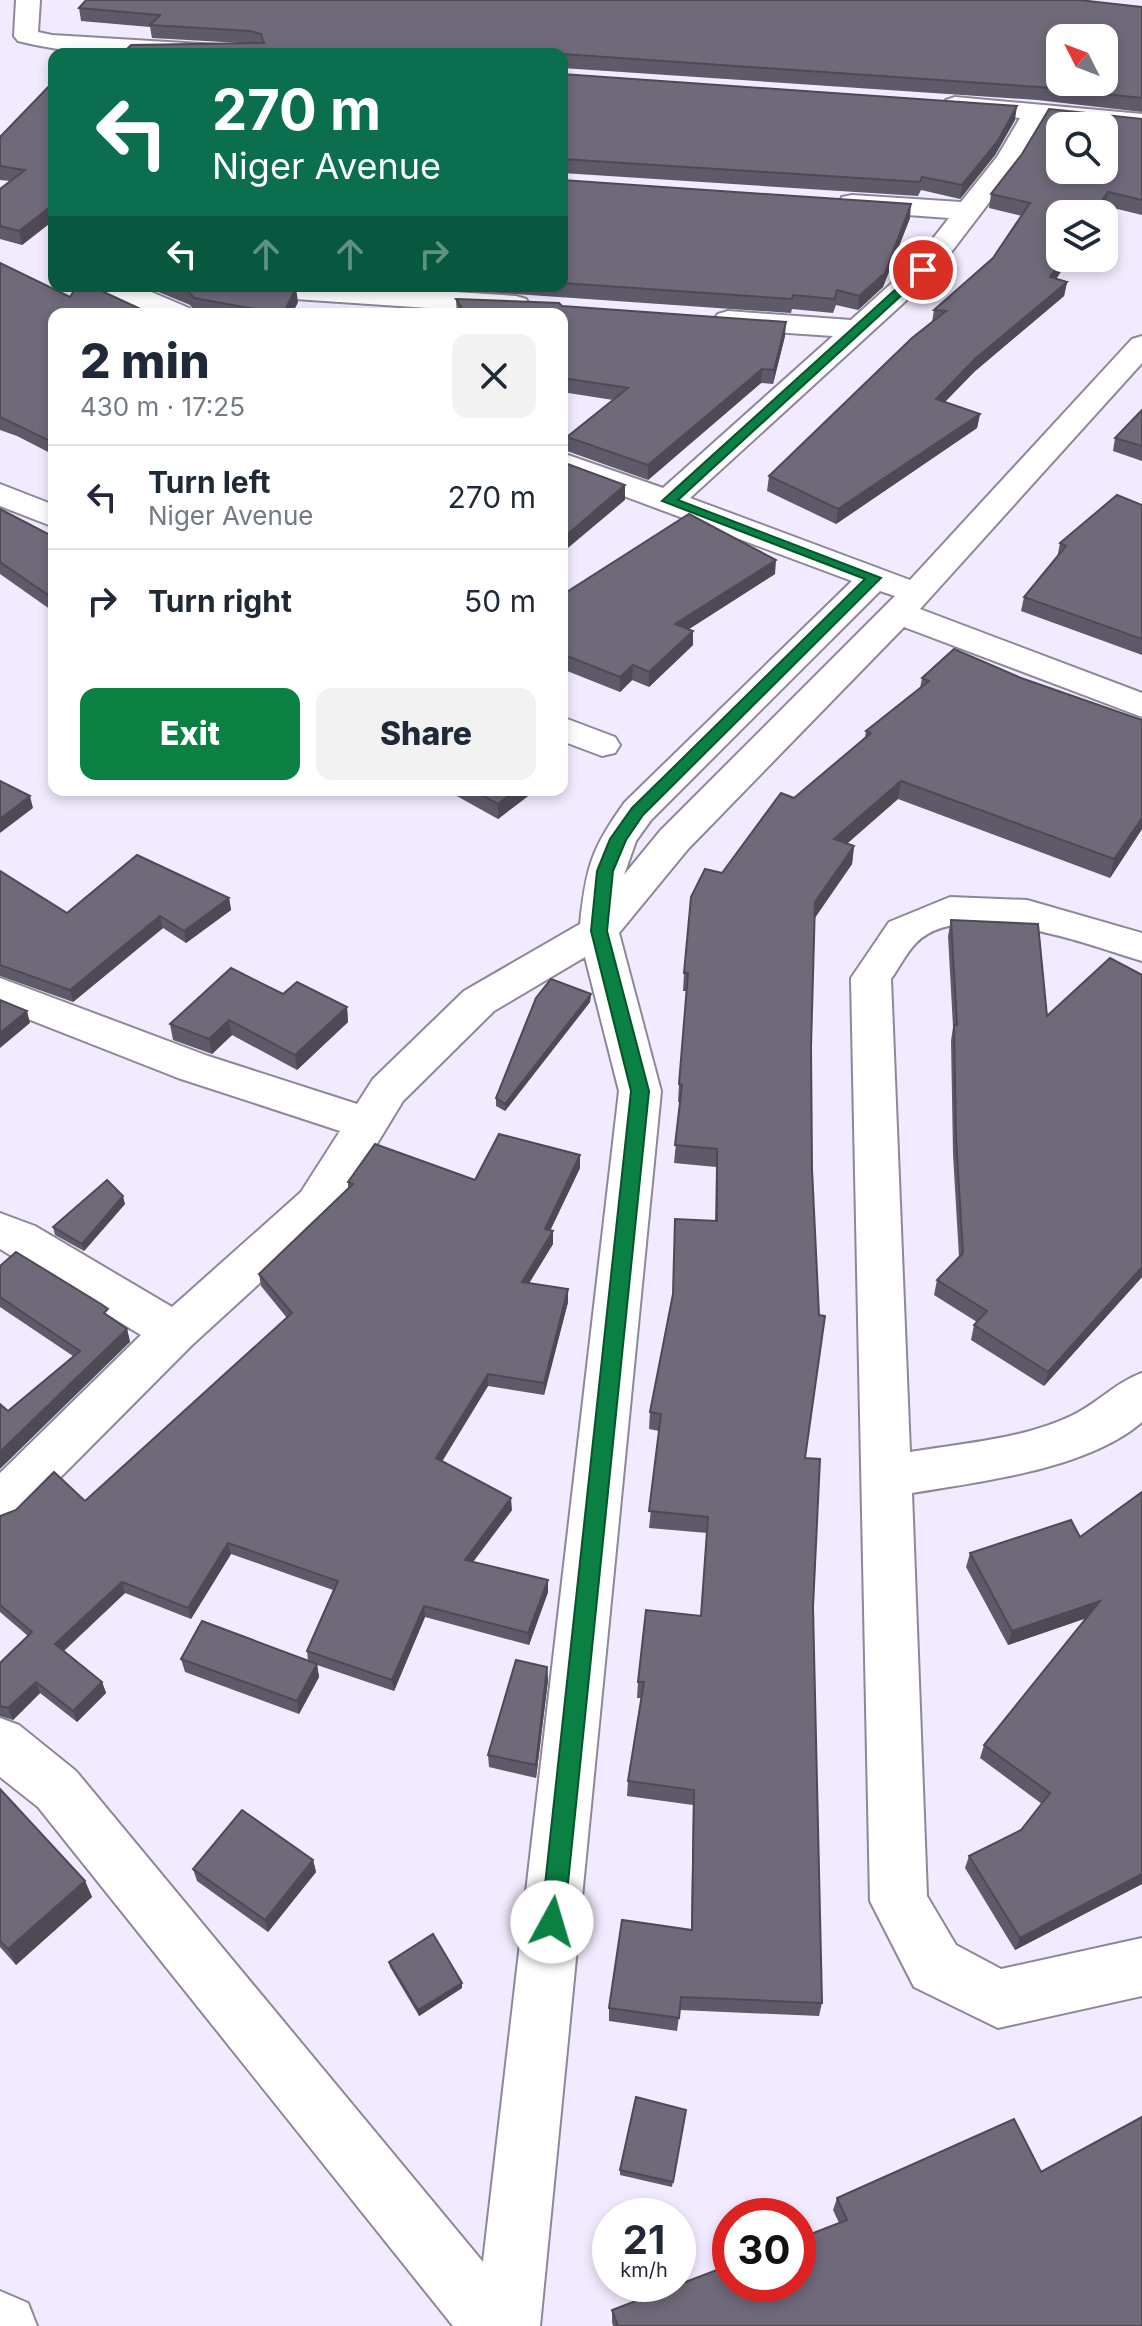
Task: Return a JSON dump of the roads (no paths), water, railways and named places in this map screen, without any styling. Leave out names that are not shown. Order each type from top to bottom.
[{"type":"street","points":[[0,6],[28,4],[26,36],[52,42],[157,48]]},
{"type":"street","points":[[926,103],[1142,122]]},
{"type":"street","points":[[668,501],[923,270],[1008,160],[1037,111]]},
{"type":"street","points":[[821,201],[971,211]]},
{"type":"street","points":[[132,292],[181,301]]},
{"type":"street","points":[[320,292],[548,308]]},
{"type":"street","points":[[705,318],[861,329]]},
{"type":"street","points":[[0,1505],[175,1332],[317,1204],[388,1090],[479,1001],[599,931],[884,588],[1142,345]]},
{"type":"street","points":[[568,464],[884,588],[1142,706]]},
{"type":"street","points":[[0,494],[48,514]]},
{"type":"street","points":[[568,731],[602,745]]},
{"type":"street","points":[[1135,933],[1027,913],[950,910],[903,932],[871,978],[899,1901],[935,1966],[998,1999],[1142,1967]]},
{"type":"street","points":[[508,2326],[640,1091],[599,931]]},
{"type":"street","points":[[0,992],[193,1067],[367,1124]]},
{"type":"street","points":[[0,1231],[19,1238],[175,1332]]},
{"type":"street","points":[[888,1476],[1018,1454],[1053,1443],[1130,1406],[1142,1393]]},
{"type":"street","points":[[0,1743],[57,1789],[494,2326]]}]
